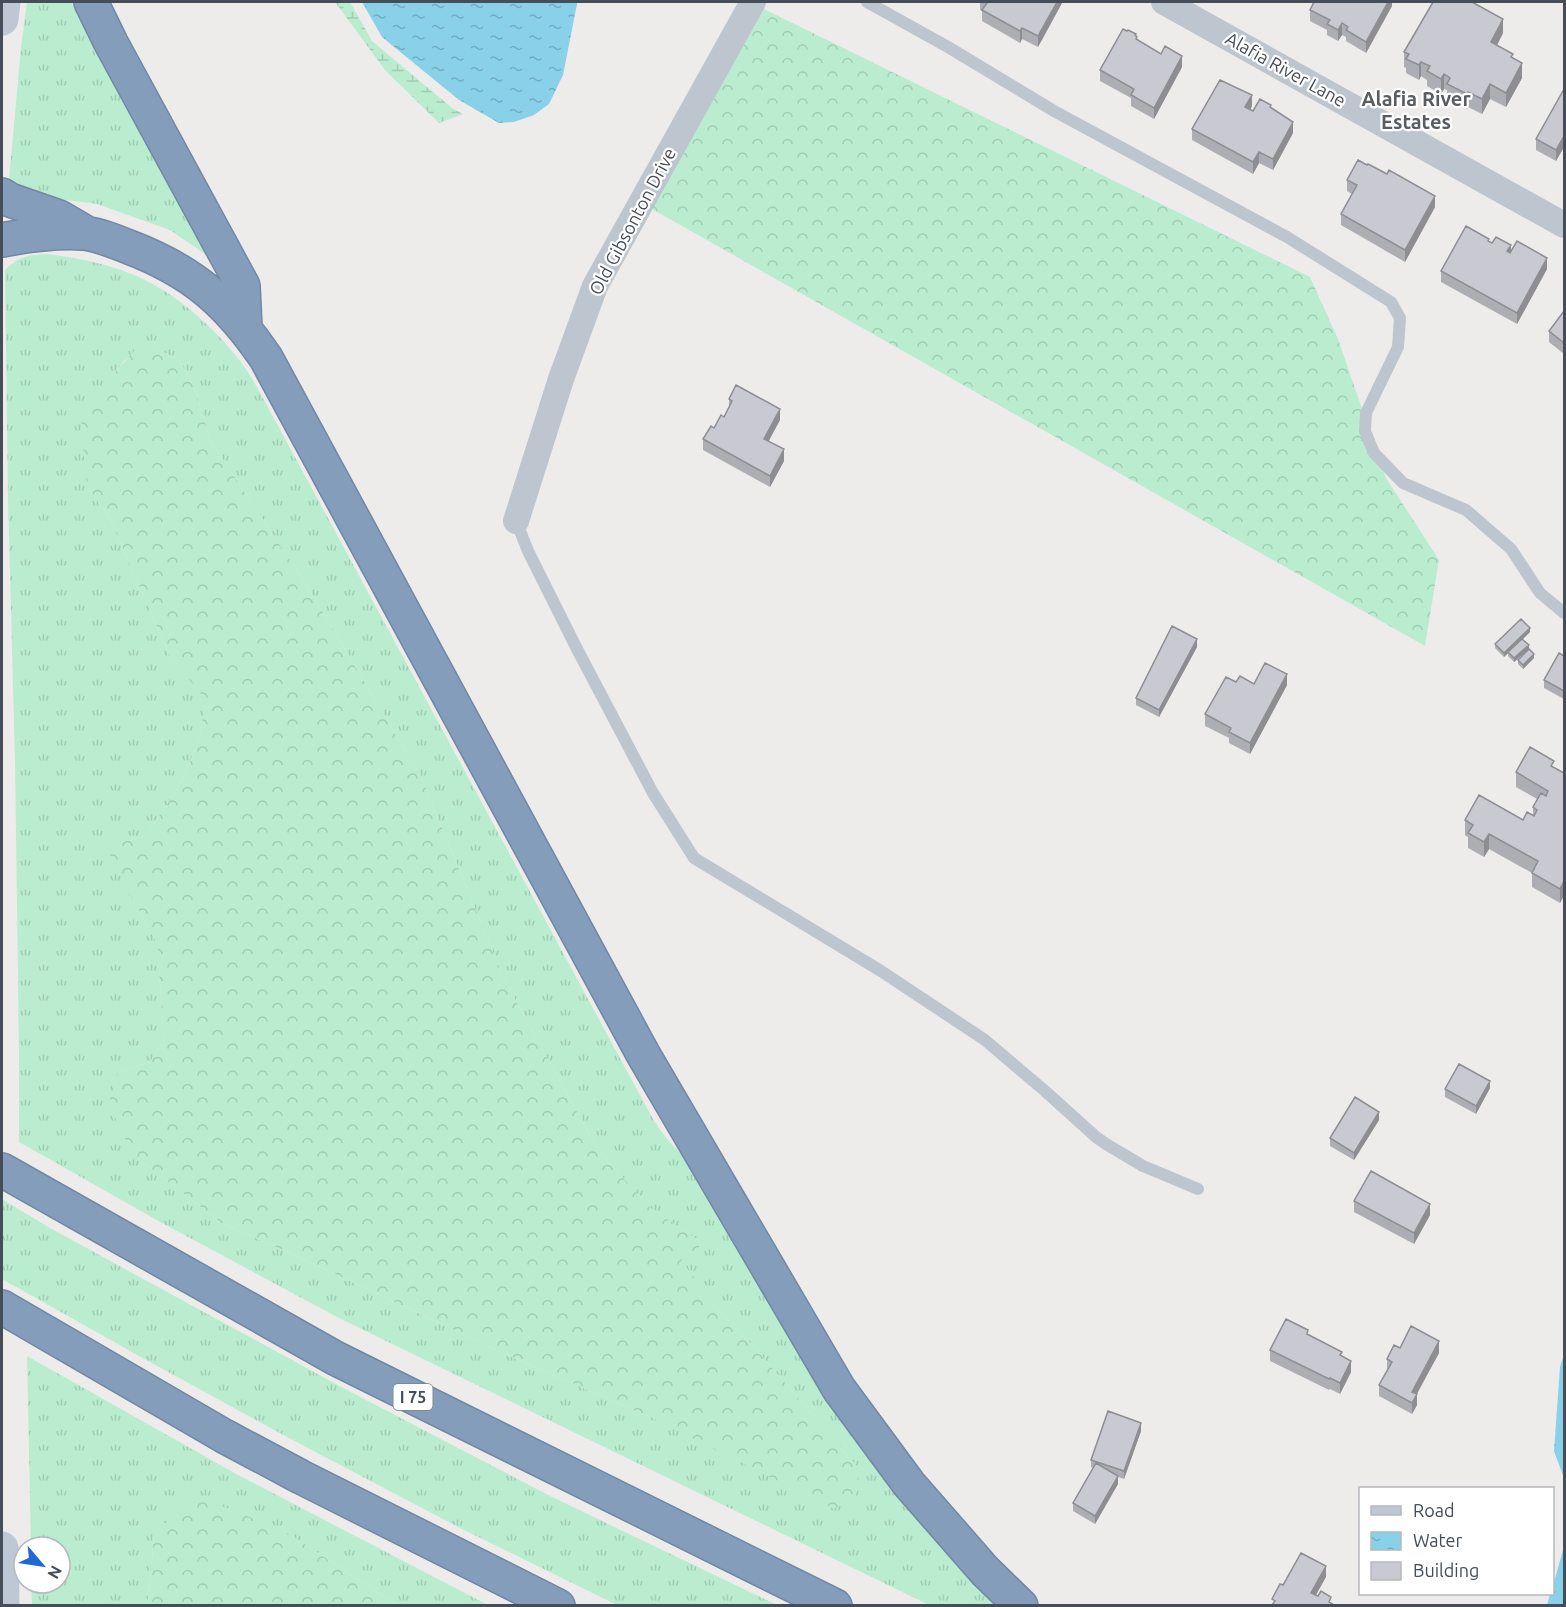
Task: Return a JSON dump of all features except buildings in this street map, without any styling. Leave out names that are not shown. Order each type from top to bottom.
[{"type":"highway","points":[[92,2],[111,43],[243,286],[245,328]]},
{"type":"highway","points":[[2,195],[29,207],[59,216],[87,233]]},
{"type":"highway","points":[[2,240],[49,234],[87,233],[109,239],[142,252],[197,281],[245,328],[266,358],[643,1054],[839,1389],[909,1484],[986,1571],[1021,1605]]},
{"type":"highway","name":"I 75","points":[[2,1170],[335,1358],[835,1605]]},
{"type":"highway","points":[[2,1307],[224,1436],[301,1477],[558,1605]]},
{"type":"main road","points":[[2,19],[4,2]]},
{"type":"main road","points":[[2,1548],[3,1605]]},
{"type":"street","name":"Old Gibsonton Drive","points":[[516,520],[561,379],[595,286],[753,2]]},
{"type":"street","name":"Alafia River Lane","points":[[1164,2],[1564,225]]},
{"type":"lane","points":[[867,2],[948,47],[1054,111],[1287,237],[1391,302],[1400,318],[1398,346],[1366,413],[1365,431],[1374,453],[1403,483],[1466,510],[1511,549],[1540,593],[1564,613]]},
{"type":"lane","points":[[516,520],[528,551],[577,649],[653,793],[694,858],[881,971],[985,1040],[1106,1144],[1143,1166],[1198,1189]]},
{"type":"green space","points":[[27,2],[84,2],[211,258],[170,230],[97,204],[42,197],[15,188],[9,180]]},
{"type":"green space","points":[[335,2],[350,2],[372,41],[452,108],[463,114],[439,123],[385,70]]},
{"type":"green space","points":[[764,9],[1310,277],[1338,339],[1386,478],[1439,560],[1425,646],[652,209]]},
{"type":"green space","points":[[47,254],[110,266],[157,287],[182,303],[206,323],[242,364],[263,398],[654,1121],[667,1139],[730,1207],[1009,1605],[929,1605],[339,1318],[162,1223],[19,1142],[15,761],[5,270],[20,259]],"holes":[[[151,346],[179,360],[195,390],[211,442],[306,584],[422,779],[505,981],[599,1152],[652,1209],[701,1242],[680,1260],[718,1311],[754,1347],[860,1470],[648,1416],[496,1350],[222,1223],[138,1159],[118,1072],[150,1062],[164,1040],[157,943],[128,891],[107,846],[145,836],[179,787],[200,738],[206,699],[170,656],[111,521],[87,485],[85,409],[125,360]]]},
{"type":"green space","points":[[151,346],[179,360],[195,390],[211,442],[306,584],[422,779],[505,981],[599,1152],[652,1209],[701,1242],[696,1254],[681,1260],[718,1311],[754,1347],[860,1470],[854,1498],[834,1509],[648,1416],[496,1350],[222,1223],[138,1159],[123,1136],[109,1103],[118,1072],[150,1062],[164,1040],[157,943],[106,846],[145,836],[179,787],[200,738],[205,699],[170,656],[111,521],[87,485],[81,426],[85,409],[99,390],[137,348]]},
{"type":"green space","points":[[2,1199],[50,1228],[345,1389],[550,1496],[777,1605],[617,1605],[460,1528],[287,1437],[2,1279]]},
{"type":"green space","points":[[27,1356],[238,1475],[488,1605],[397,1605],[283,1530],[154,1536],[148,1605],[32,1605],[32,1595],[72,1595],[72,1535],[31,1535]]},
{"type":"green space","points":[[191,1494],[283,1530],[397,1605],[148,1605],[154,1536]]},
{"type":"water","points":[[362,2],[577,2],[577,4],[563,75],[549,104],[534,115],[514,122],[499,123],[459,100],[382,37]]},
{"type":"water","points":[[1564,1354],[1564,1478],[1554,1451],[1560,1367]]},
{"type":"water","points":[[1564,1546],[1564,1605],[1547,1605],[1550,1595],[1554,1595],[1554,1582]]},
{"type":"district","name":"Alafia River Estates","points":[[1416,110]]}]
